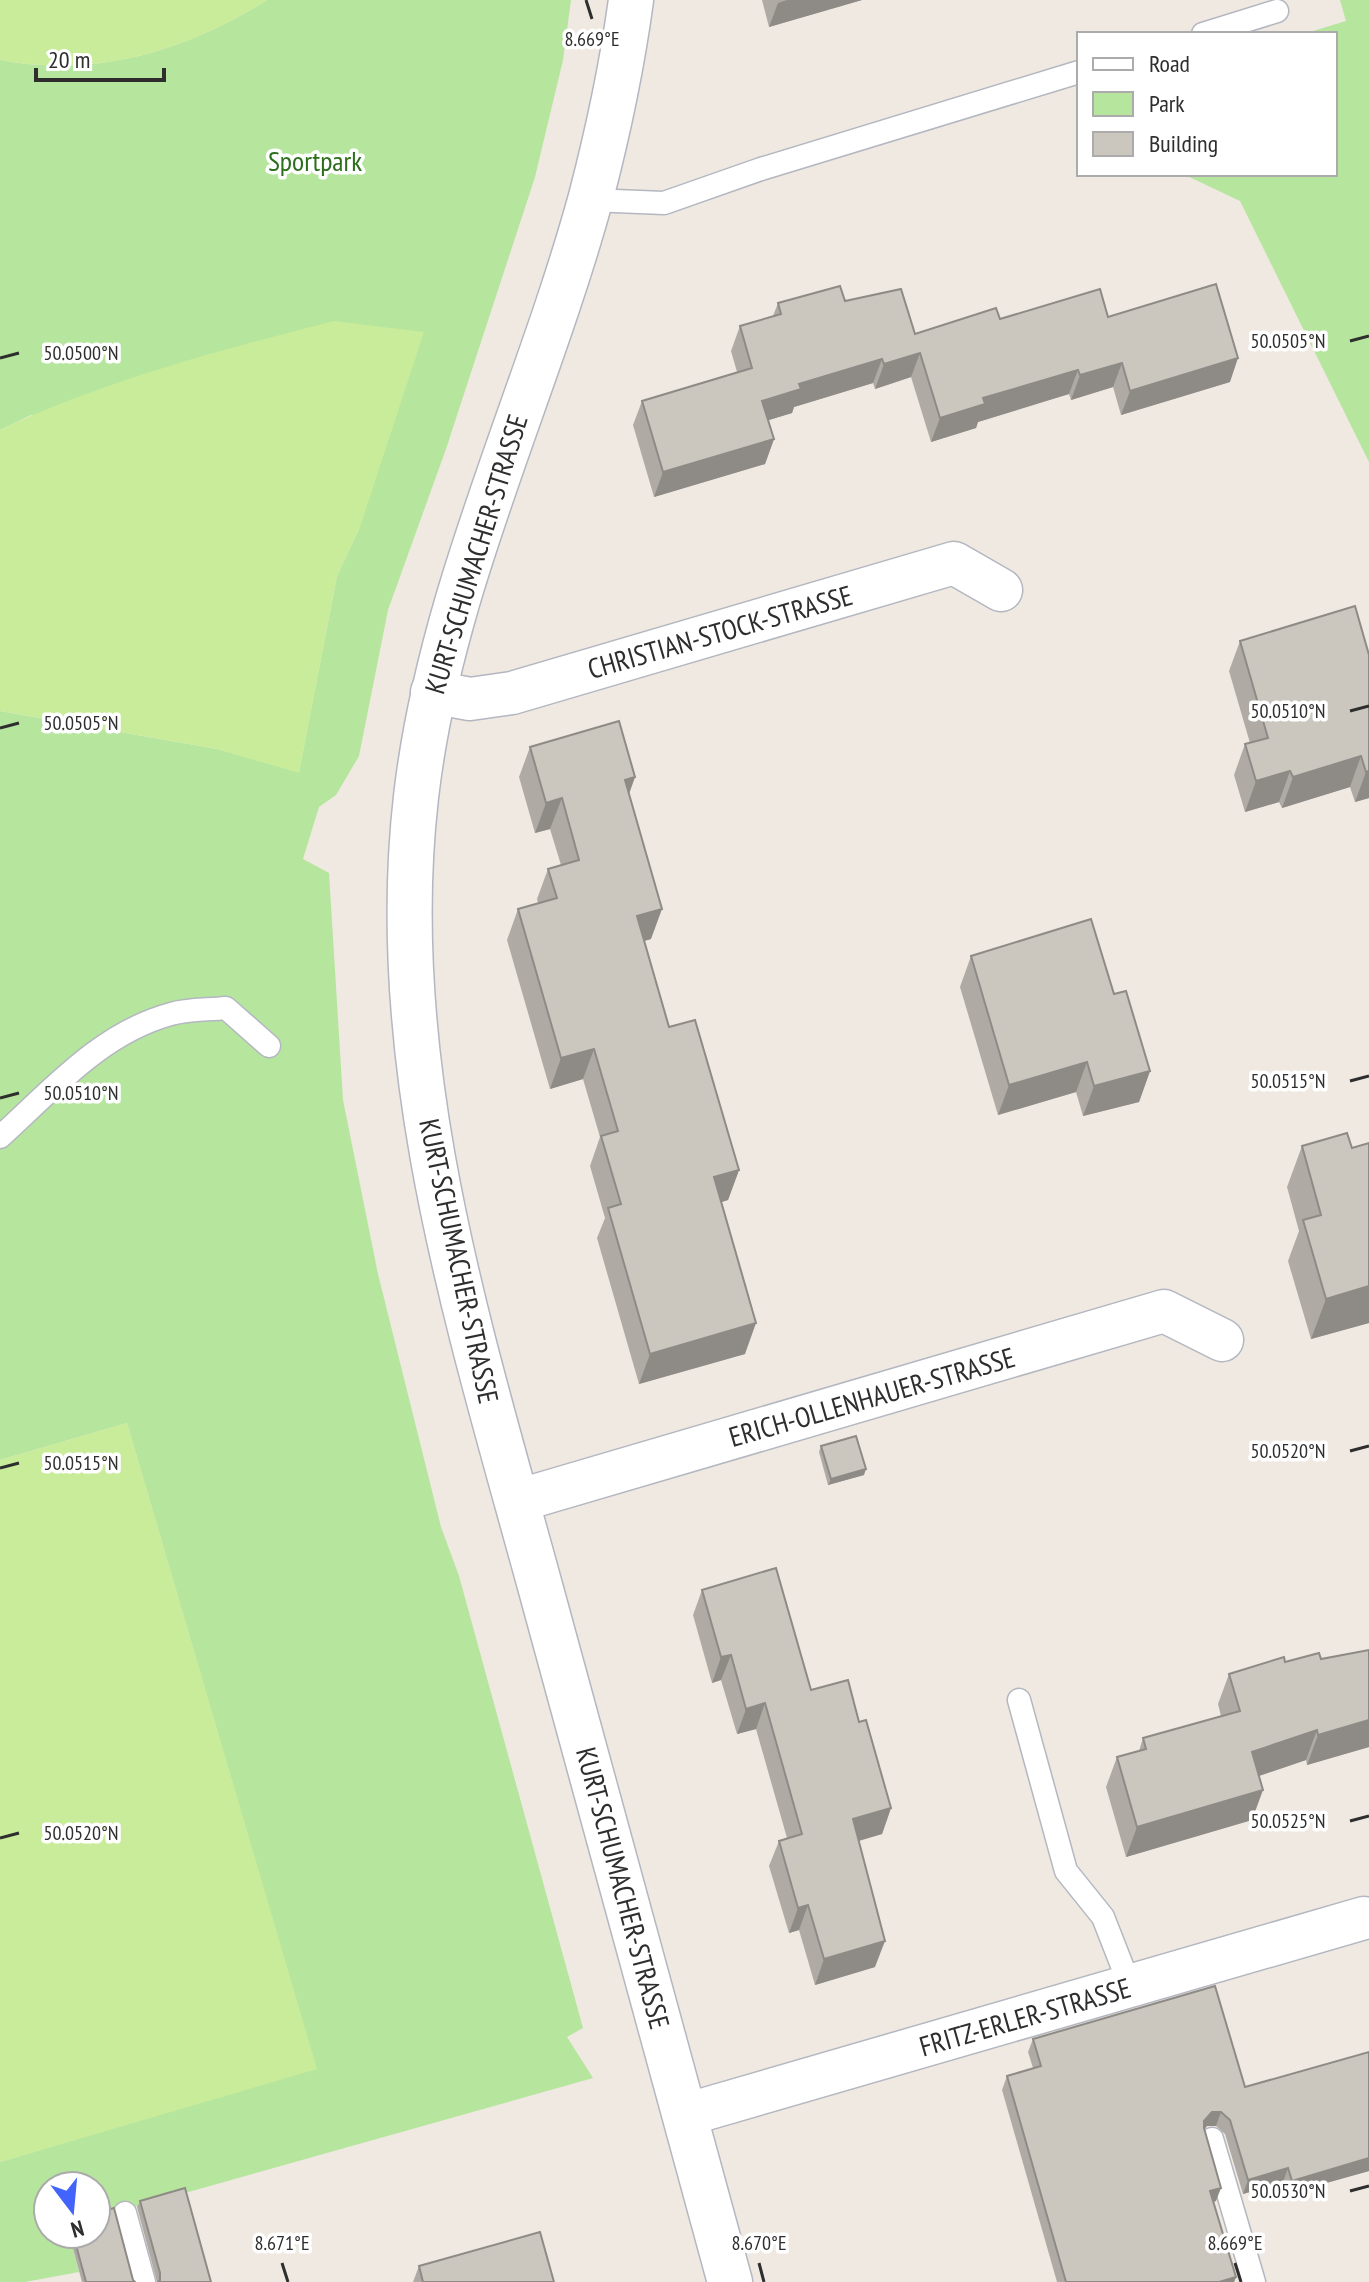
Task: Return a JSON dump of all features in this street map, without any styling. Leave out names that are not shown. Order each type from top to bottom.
[{"type":"street","name":"KURT-SCHUMACHER-STRASSE","points":[[631,0],[613,110],[590,200],[452,615],[432,692],[415,805],[410,875],[416,1036],[428,1129],[451,1250],[730,2282]]},
{"type":"street","name":"CHRISTIAN-STOCK-STRASSE","points":[[432,692],[470,699],[512,693],[954,563],[1001,590]]},
{"type":"street","name":"ERICH-OLLENHAUER-STRASSE","points":[[517,1501],[1164,1311],[1222,1340]]},
{"type":"street","name":"FRITZ-ERLER-STRASSE","points":[[685,2115],[1364,1918]]},
{"type":"lane","points":[[1209,32],[1277,11]]},
{"type":"lane","points":[[590,200],[664,203],[761,169],[1077,73]]},
{"type":"lane","points":[[0,1137],[96,1050],[134,1027],[173,1013],[226,1008],[269,1046]]},
{"type":"lane","points":[[1019,1700],[1066,1871],[1103,1917],[1130,1986]]},
{"type":"lane","points":[[1212,2139],[1254,2282]]},
{"type":"lane","points":[[125,2213],[144,2282]]},
{"type":"green space","points":[[0,0],[267,0],[204,33],[139,56],[71,65],[36,65],[0,60]]},
{"type":"green space","name":"Sportpark","points":[[267,0],[571,0],[563,60],[535,177],[446,449],[388,610],[359,756],[336,795],[319,807],[303,859],[329,873],[343,1100],[378,1274],[441,1527],[459,1576],[583,2028],[567,2037],[593,2078],[112,2213],[112,2170],[32,2170],[32,2250],[73,2250],[79,2272],[25,2282],[0,2282],[0,2162],[316,2068],[127,1423],[0,1460],[0,711],[217,749],[299,772],[337,576],[360,527],[31,415],[0,430],[0,60],[36,65],[71,65],[139,56],[172,46],[236,18]]},
{"type":"green space","points":[[1340,0],[1369,0],[1369,462],[1240,201],[1187,176],[1337,176],[1337,32],[1310,32],[1346,21]]},
{"type":"green space","points":[[334,321],[424,332],[360,527],[337,576],[299,773],[217,749],[0,711],[0,430],[122,381]]},
{"type":"green space","points":[[127,1423],[317,2069],[0,2162],[0,1460]]},
{"type":"building","points":[[1216,284],[1238,358],[1130,391],[1122,363],[1080,375],[1078,370],[983,398],[985,404],[940,418],[920,353],[884,364],[882,359],[799,384],[801,389],[762,401],[774,439],[663,472],[642,401],[752,368],[740,326],[781,314],[778,303],[840,286],[845,301],[901,289],[915,334],[996,308],[1000,319],[1100,289],[1108,317]]},
{"type":"building","points":[[1355,606],[1369,655],[1369,771],[1366,772],[1361,756],[1293,777],[1290,771],[1256,781],[1245,744],[1268,738],[1240,641]]},
{"type":"building","points":[[619,721],[635,777],[625,780],[662,909],[637,916],[669,1027],[695,1020],[739,1170],[714,1177],[756,1323],[650,1354],[608,1208],[621,1204],[601,1136],[618,1131],[594,1049],[561,1058],[518,909],[557,898],[548,869],[579,860],[562,798],[546,803],[530,747]]},
{"type":"building","points":[[1091,919],[1114,994],[1126,991],[1150,1071],[1094,1086],[1087,1062],[1009,1085],[971,956]]},
{"type":"building","points":[[1347,1133],[1352,1148],[1369,1143],[1369,1286],[1326,1299],[1303,1220],[1321,1215],[1302,1146]]},
{"type":"building","points":[[856,1436],[866,1469],[831,1479],[821,1446]]},
{"type":"building","points":[[776,1568],[811,1690],[848,1680],[859,1722],[866,1720],[891,1808],[853,1819],[885,1941],[824,1959],[808,1905],[798,1908],[779,1841],[802,1834],[765,1703],[746,1709],[731,1655],[721,1657],[702,1590]]},
{"type":"building","points":[[1369,1650],[1369,1720],[1318,1735],[1317,1730],[1252,1752],[1263,1790],[1137,1827],[1117,1757],[1146,1749],[1143,1738],[1240,1711],[1229,1674],[1284,1657],[1285,1662],[1319,1653],[1321,1659]]},
{"type":"building","points":[[1215,1986],[1245,2087],[1369,2052],[1369,2158],[1292,2181],[1288,2168],[1248,2180],[1230,2120],[1221,2112],[1212,2112],[1204,2121],[1204,2128],[1221,2188],[1210,2191],[1236,2277],[1219,2282],[1066,2282],[1007,2076],[1041,2066],[1033,2039]]},
{"type":"building","points":[[185,2188],[211,2282],[158,2282],[160,2273],[140,2201]]},
{"type":"building","points":[[112,2209],[135,2282],[86,2282],[77,2250],[112,2250]]},
{"type":"building","points":[[540,2232],[554,2282],[423,2282],[419,2266]]}]
